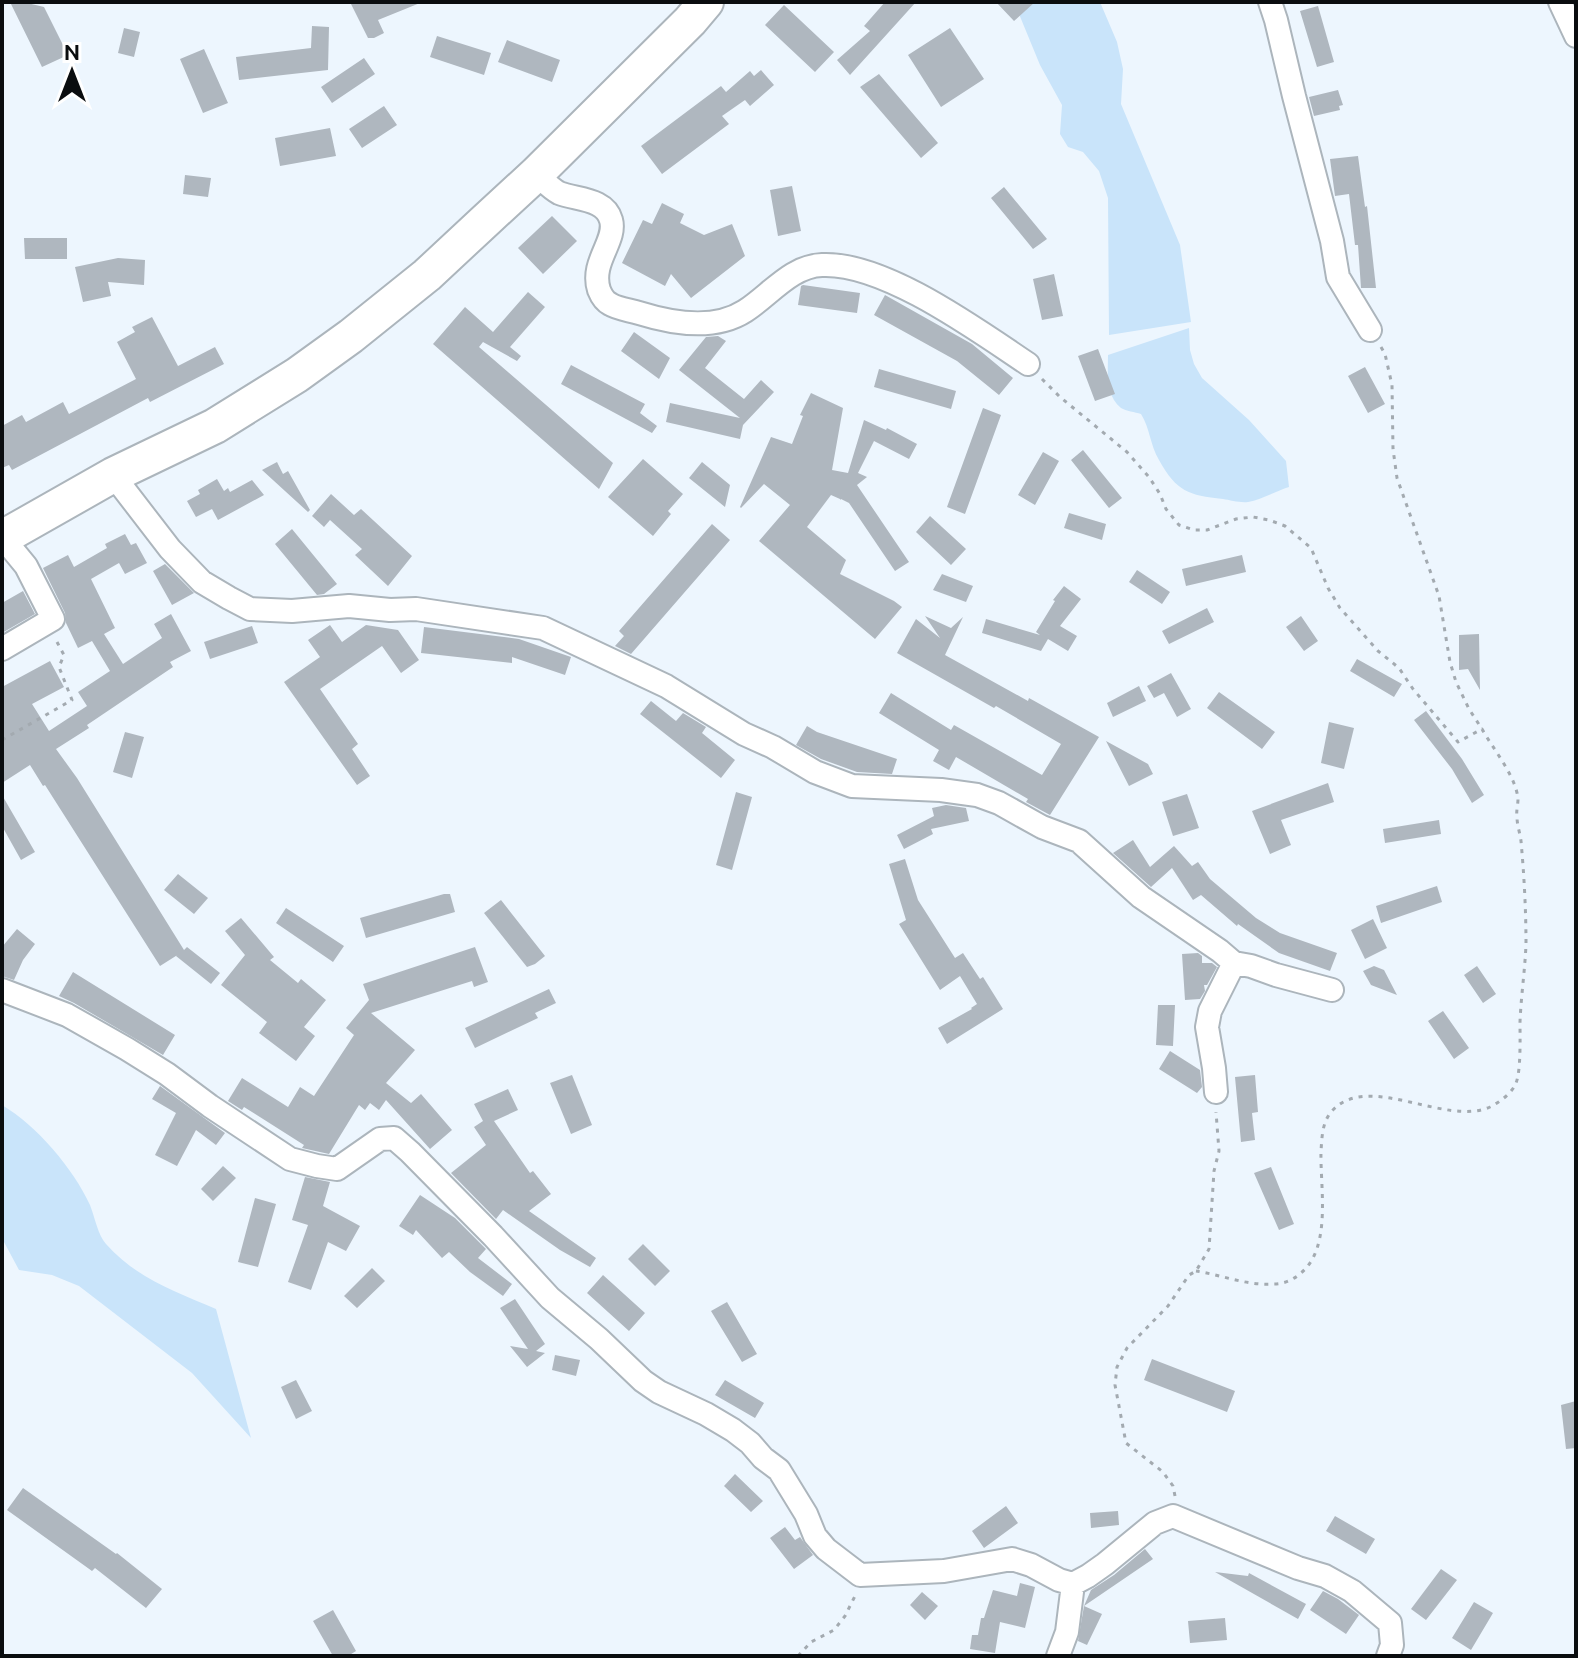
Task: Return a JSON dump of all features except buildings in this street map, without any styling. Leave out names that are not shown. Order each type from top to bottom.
[{"type":"main road","points":[[2,538],[113,475],[215,426],[351,336],[427,275],[536,174],[706,2]]},
{"type":"street","points":[[1270,2],[1332,241],[1338,277],[1370,330]]},
{"type":"street","points":[[1560,2],[1576,36]]},
{"type":"street","points":[[536,174],[558,193],[593,202],[610,215],[612,227],[597,271],[597,286],[609,304],[673,322],[725,320],[743,313],[801,269],[821,265],[847,267],[873,274],[952,315],[1028,364]]},
{"type":"street","points":[[113,475],[170,549],[202,582],[250,609],[292,611],[349,606],[416,609],[543,628],[666,686],[744,734],[815,772],[852,786],[941,790],[977,795],[999,803],[1042,827],[1079,841],[1141,897],[1234,963],[1332,990]]},
{"type":"street","points":[[2,538],[26,566],[53,619],[2,649]]},
{"type":"street","points":[[1216,1092],[1207,1027],[1210,1011],[1234,963]]},
{"type":"street","points":[[2,990],[67,1015],[127,1049],[290,1159],[337,1169],[380,1139],[394,1138],[493,1236],[550,1298],[643,1381],[733,1430],[779,1470],[806,1514],[815,1536],[826,1549],[860,1575],[944,1571],[1012,1559],[1073,1584],[1105,1564],[1155,1523],[1173,1516],[1298,1568],[1325,1576],[1352,1591],[1390,1623],[1392,1645],[1388,1656]]},
{"type":"street","points":[[1058,1656],[1067,1632],[1073,1584]]},
{"type":"path","points":[[1196,1271],[1242,1282],[1278,1284],[1293,1280],[1308,1267],[1321,1235],[1321,1158],[1325,1123],[1333,1110],[1347,1101],[1368,1096],[1385,1097],[1469,1112],[1489,1107],[1506,1096],[1516,1084],[1520,1069],[1526,940],[1516,814],[1518,800],[1514,782],[1456,682],[1439,596],[1397,478],[1393,449],[1392,385],[1385,354],[1370,330]]},
{"type":"path","points":[[1028,364],[1060,397],[1127,452],[1149,477],[1166,509],[1179,525],[1207,530],[1236,519],[1253,517],[1277,523],[1292,532],[1311,548],[1340,608],[1378,651],[1399,668],[1458,742],[1482,729]]},
{"type":"path","points":[[2,740],[72,700],[59,667],[64,655],[48,624]]},
{"type":"path","points":[[1173,1516],[1177,1503],[1173,1486],[1163,1472],[1126,1443],[1115,1385],[1117,1367],[1127,1348],[1168,1306],[1209,1249],[1214,1171],[1219,1151],[1216,1092]]},
{"type":"path","points":[[798,1656],[811,1642],[834,1630],[845,1616],[855,1597],[860,1575]]},
{"type":"shaded area","points":[[1016,2],[1100,2],[1117,42],[1123,69],[1121,104],[1180,245],[1191,322],[1109,335],[1108,198],[1099,171],[1083,152],[1068,147],[1060,134],[1062,105],[1040,65]]},
{"type":"shaded area","points":[[1189,328],[1190,350],[1202,378],[1249,420],[1286,461],[1289,487],[1245,502],[1201,496],[1185,490],[1172,479],[1159,460],[1141,414],[1123,409],[1112,397],[1108,383],[1108,355]]},
{"type":"shaded area","points":[[2,1105],[41,1136],[64,1163],[83,1191],[103,1240],[118,1256],[157,1283],[216,1309],[251,1438],[192,1373],[79,1286],[52,1275],[19,1270],[4,1242]]}]
